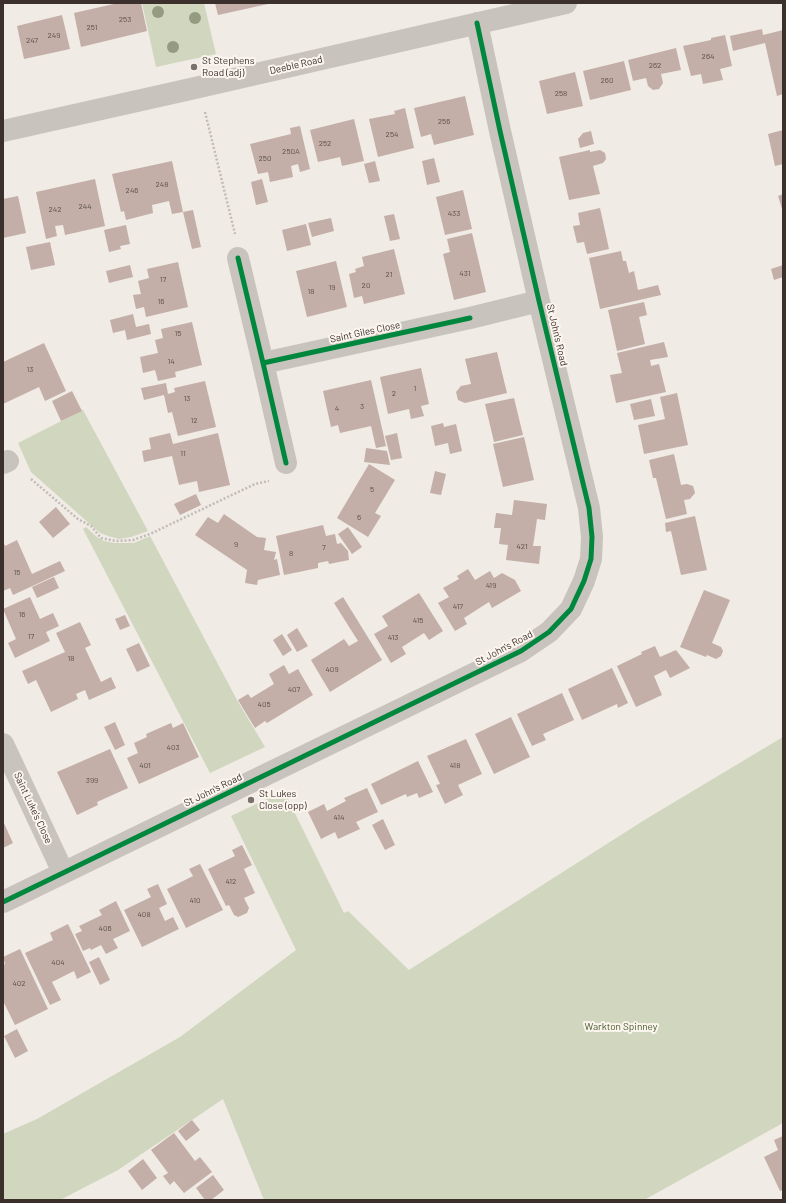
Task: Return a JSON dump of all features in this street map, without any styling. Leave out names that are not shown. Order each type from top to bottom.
[{"type":"street","name":"Deeble Road","points":[[3,131],[566,3]]},
{"type":"street","name":"St John's Road","points":[[3,902],[521,651],[549,632],[570,609],[584,581],[591,559],[592,537],[587,501],[500,131],[477,23]]},
{"type":"street","points":[[237,249],[263,363],[280,471]]},
{"type":"street","name":"Saint Giles Close","points":[[263,363],[470,318],[540,301]]},
{"type":"street","name":"Saint Luke's Close","points":[[3,744],[63,872]]},
{"type":"path","points":[[205,112],[237,249]]},
{"type":"path","points":[[31,479],[78,519],[91,526],[101,538],[116,541],[133,540],[144,536],[280,471]]},
{"type":"green space","points":[[142,3],[204,3],[216,54],[156,67]]},
{"type":"green space","points":[[83,410],[148,531],[131,537],[119,539],[100,533],[31,472],[18,443]]},
{"type":"green space","points":[[86,527],[104,541],[114,543],[134,543],[150,536],[237,700],[265,747],[210,773],[83,529]]},
{"type":"green space","name":"Warkton Spinney","points":[[783,737],[783,1123],[644,1200],[264,1200],[223,1099],[118,1170],[60,1200],[3,1200],[3,1134],[37,1119],[180,1037],[296,950],[231,816],[284,791],[344,913],[348,911],[409,970],[646,819]]},
{"type":"building","points":[[118,3],[141,3],[147,31],[81,47],[74,13]]},
{"type":"building","points":[[215,3],[268,3],[268,4],[218,15]]},
{"type":"building","points":[[62,15],[70,49],[24,59],[17,26]]},
{"type":"building","points":[[762,29],[763,35],[783,30],[783,94],[777,96],[765,43],[733,51],[730,36]]},
{"type":"building","points":[[725,35],[732,66],[720,69],[723,80],[703,84],[701,74],[691,76],[683,46],[711,40],[711,38]]},
{"type":"building","points":[[676,48],[681,70],[661,74],[663,83],[659,89],[653,90],[648,86],[646,78],[633,81],[628,60]]},
{"type":"building","points":[[624,61],[631,90],[590,100],[583,71]]},
{"type":"building","points":[[575,72],[583,106],[547,114],[539,81]]},
{"type":"building","points":[[465,96],[474,135],[434,145],[431,134],[421,137],[414,108]]},
{"type":"building","points":[[405,108],[414,148],[378,157],[369,119],[395,114],[394,111]]},
{"type":"building","points":[[354,119],[364,161],[342,166],[340,157],[318,162],[310,130]]},
{"type":"building","points":[[300,126],[310,169],[300,172],[298,164],[291,166],[293,177],[270,182],[268,172],[258,174],[250,144],[291,134],[290,128]]},
{"type":"building","points":[[783,130],[783,164],[775,166],[768,134]]},
{"type":"building","points":[[591,131],[594,144],[580,148],[578,139],[583,133]]},
{"type":"building","points":[[590,150],[590,152],[600,150],[605,153],[606,159],[603,163],[593,166],[600,194],[569,200],[559,157]]},
{"type":"building","points":[[434,158],[440,182],[427,185],[422,161]]},
{"type":"building","points":[[172,161],[183,212],[172,214],[169,201],[152,205],[153,213],[126,220],[124,211],[121,212],[112,174]]},
{"type":"building","points":[[375,161],[380,181],[369,183],[364,164]]},
{"type":"building","points":[[95,179],[105,226],[65,235],[63,225],[55,226],[57,236],[46,239],[36,192]]},
{"type":"building","points":[[262,179],[268,202],[256,205],[251,182]]},
{"type":"building","points":[[463,190],[472,229],[445,235],[436,197]]},
{"type":"building","points":[[783,194],[783,212],[778,196]]},
{"type":"building","points":[[18,196],[26,233],[3,238],[3,199]]},
{"type":"building","points":[[600,208],[609,249],[587,254],[584,242],[577,243],[573,226],[580,225],[578,213]]},
{"type":"building","points":[[193,210],[201,247],[192,249],[183,212]]},
{"type":"building","points":[[394,214],[400,239],[390,241],[384,216]]},
{"type":"building","points":[[331,218],[334,231],[312,237],[308,223]]},
{"type":"building","points":[[306,224],[311,245],[287,251],[282,230]]},
{"type":"building","points":[[126,225],[130,244],[120,246],[121,249],[109,252],[104,230]]},
{"type":"building","points":[[472,233],[486,292],[454,300],[443,254],[450,252],[447,239]]},
{"type":"building","points":[[50,242],[55,265],[31,270],[26,247]]},
{"type":"building","points":[[394,249],[405,294],[364,304],[362,296],[354,298],[349,274],[356,272],[355,269],[364,266],[362,257]]},
{"type":"building","points":[[621,251],[623,261],[626,261],[629,273],[634,271],[638,290],[658,285],[661,295],[600,309],[589,258]]},
{"type":"building","points":[[336,261],[347,307],[307,317],[296,271]]},
{"type":"building","points":[[178,262],[188,307],[146,317],[144,307],[136,309],[133,295],[141,294],[138,281],[149,278],[147,269]]},
{"type":"building","points":[[130,265],[133,277],[109,283],[106,271]]},
{"type":"building","points":[[783,265],[783,277],[774,280],[771,269]]},
{"type":"building","points":[[644,302],[647,315],[639,317],[645,344],[617,351],[608,310]]},
{"type":"building","points":[[133,314],[136,327],[149,324],[151,334],[127,340],[125,330],[113,333],[110,320]]},
{"type":"building","points":[[192,322],[202,365],[175,372],[176,377],[158,381],[155,370],[143,373],[140,357],[158,353],[155,340],[163,338],[161,329]]},
{"type":"building","points":[[664,342],[668,357],[650,360],[651,366],[659,364],[666,392],[616,403],[610,375],[622,373],[617,353]]},
{"type":"building","points":[[44,343],[66,391],[45,401],[39,387],[3,404],[3,362]]},
{"type":"building","points":[[497,352],[507,393],[465,403],[458,400],[456,392],[461,386],[471,384],[465,359]]},
{"type":"building","points":[[421,368],[429,404],[421,406],[424,416],[411,419],[409,409],[388,414],[380,377]]},
{"type":"building","points":[[371,380],[386,446],[376,448],[371,426],[340,433],[338,425],[331,427],[323,391]]},
{"type":"building","points":[[205,381],[216,427],[178,436],[172,412],[168,413],[164,395],[144,400],[141,388],[166,383],[168,394],[175,392],[174,388]]},
{"type":"building","points":[[72,391],[82,411],[61,421],[52,401]]},
{"type":"building","points":[[677,393],[688,445],[644,454],[638,425],[665,419],[660,397]]},
{"type":"building","points":[[514,398],[523,435],[494,442],[485,404]]},
{"type":"building","points":[[651,399],[655,416],[634,420],[630,404]]},
{"type":"building","points":[[443,423],[444,427],[456,424],[462,451],[450,454],[448,443],[435,446],[431,426]]},
{"type":"building","points":[[170,433],[173,444],[218,433],[230,485],[199,492],[197,481],[179,485],[172,456],[144,462],[142,451],[151,449],[149,438]]},
{"type":"building","points":[[397,433],[402,458],[391,460],[385,436]]},
{"type":"building","points":[[524,437],[534,480],[503,487],[493,444]]},
{"type":"building","points":[[366,448],[387,451],[390,465],[364,462]]},
{"type":"building","points":[[674,454],[681,485],[687,484],[693,486],[695,493],[690,499],[684,500],[687,514],[666,519],[656,478],[653,478],[649,460]]},
{"type":"building","points":[[369,464],[395,480],[375,513],[381,516],[368,537],[337,518]]},
{"type":"building","points":[[435,471],[446,474],[441,495],[430,493]]},
{"type":"building","points":[[196,494],[201,505],[180,515],[174,504]]},
{"type":"building","points":[[514,500],[547,504],[545,520],[537,519],[533,546],[541,546],[539,564],[506,560],[508,545],[499,544],[501,528],[494,528],[496,513],[512,515]]},
{"type":"building","points":[[56,507],[70,524],[53,538],[39,522]]},
{"type":"building","points":[[224,514],[257,537],[266,538],[264,550],[276,552],[274,560],[277,559],[280,575],[258,580],[257,585],[245,583],[247,570],[195,535],[208,517],[218,523]]},
{"type":"building","points":[[695,516],[707,570],[681,575],[671,531],[666,532],[665,523]]},
{"type":"building","points":[[323,525],[326,536],[335,534],[337,544],[341,543],[348,551],[349,560],[329,564],[328,561],[318,563],[318,568],[284,575],[276,536]]},
{"type":"building","points":[[348,527],[362,547],[352,554],[338,534]]},
{"type":"building","points":[[17,540],[32,574],[60,561],[65,571],[13,595],[10,588],[3,591],[3,541],[5,546]]},
{"type":"building","points":[[468,569],[475,580],[490,571],[494,578],[502,573],[515,580],[521,591],[492,608],[489,602],[464,618],[467,624],[455,631],[438,603],[449,597],[443,588],[459,579],[457,576]]},
{"type":"building","points":[[54,577],[59,588],[37,598],[32,587]]},
{"type":"building","points":[[704,590],[730,600],[712,643],[721,647],[723,651],[721,656],[716,659],[707,655],[706,657],[680,647]]},
{"type":"building","points":[[419,593],[443,631],[429,640],[424,633],[402,647],[406,654],[391,663],[374,634],[388,626],[382,616]]},
{"type":"building","points":[[30,597],[40,619],[53,613],[59,626],[46,632],[50,641],[15,658],[8,643],[16,639],[3,609]]},
{"type":"building","points":[[343,597],[382,660],[330,692],[311,660],[344,639],[349,646],[358,641],[334,603]]},
{"type":"building","points":[[125,615],[130,626],[120,630],[115,619]]},
{"type":"building","points":[[80,622],[91,645],[85,648],[101,682],[111,677],[116,688],[89,700],[85,690],[76,694],[78,699],[51,712],[36,680],[28,684],[22,671],[65,652],[56,633]]},
{"type":"building","points":[[297,628],[308,646],[297,652],[287,635]]},
{"type":"building","points":[[282,634],[292,650],[283,656],[273,640]]},
{"type":"building","points":[[139,643],[150,666],[137,672],[126,649]]},
{"type":"building","points":[[655,646],[660,657],[676,650],[690,668],[670,678],[666,670],[654,676],[662,695],[636,707],[617,666],[642,654],[641,652]]},
{"type":"building","points":[[284,665],[289,674],[298,669],[313,695],[267,723],[265,721],[255,728],[238,700],[248,694],[251,698],[274,684],[269,674]]},
{"type":"building","points":[[612,668],[628,703],[618,708],[617,704],[582,720],[568,689]]},
{"type":"building","points":[[562,693],[574,720],[543,734],[546,740],[532,746],[517,714]]},
{"type":"building","points":[[511,717],[530,757],[494,774],[475,734]]},
{"type":"building","points":[[115,722],[125,745],[115,750],[104,727]]},
{"type":"building","points":[[171,723],[173,728],[183,723],[199,757],[139,784],[127,758],[138,753],[134,743],[147,737],[146,734]]},
{"type":"building","points":[[466,739],[482,774],[458,785],[463,795],[445,804],[436,785],[440,784],[427,756]]},
{"type":"building","points":[[110,749],[128,788],[97,802],[98,805],[77,815],[57,772]]},
{"type":"building","points":[[418,761],[433,792],[419,798],[417,793],[407,797],[406,794],[381,805],[371,784]]},
{"type":"building","points":[[367,788],[378,812],[356,822],[360,829],[338,839],[335,832],[321,839],[308,812],[324,804],[327,811],[346,801],[344,798]]},
{"type":"building","points":[[383,819],[395,845],[385,850],[372,825]]},
{"type":"building","points":[[3,821],[13,843],[3,848]]},
{"type":"building","points":[[242,845],[252,865],[244,869],[255,893],[244,898],[249,908],[247,913],[238,917],[234,915],[229,905],[226,906],[208,869],[235,856],[232,850]]},
{"type":"building","points":[[200,864],[223,910],[186,928],[167,889],[193,876],[189,869]]},
{"type":"building","points":[[158,884],[167,904],[159,908],[165,921],[173,917],[179,929],[142,947],[124,910],[151,897],[147,889]]},
{"type":"building","points":[[116,901],[130,931],[113,939],[118,948],[106,954],[101,945],[91,950],[90,948],[83,951],[75,934],[82,931],[79,926],[102,915],[99,910]]},
{"type":"building","points":[[68,924],[91,972],[77,979],[74,971],[52,982],[61,1000],[50,1005],[25,953],[53,940],[50,933]]},
{"type":"building","points":[[20,949],[48,1009],[15,1025],[3,1001],[3,965],[5,964],[3,957]]},
{"type":"building","points":[[99,957],[110,980],[100,985],[89,962]]},
{"type":"building","points":[[17,1029],[28,1051],[15,1058],[4,1036]]},
{"type":"building","points":[[192,1120],[200,1130],[186,1141],[178,1131]]},
{"type":"building","points":[[174,1133],[195,1161],[200,1157],[212,1172],[184,1193],[174,1181],[170,1185],[163,1176],[168,1173],[151,1150]]},
{"type":"building","points":[[783,1136],[783,1190],[780,1191],[764,1157],[778,1150],[774,1140]]},
{"type":"building","points":[[143,1159],[157,1178],[142,1190],[128,1171]]},
{"type":"building","points":[[213,1175],[224,1190],[211,1200],[205,1200],[196,1188]]},
{"type":"cycle path","points":[[3,902],[521,651],[549,632],[571,609],[584,581],[591,559],[592,537],[589,508],[539,301],[477,23]]},
{"type":"cycle path","points":[[238,258],[263,363],[470,318]]},
{"type":"cycle path","points":[[263,363],[286,463]]},
{"type":"place","name":"St Stephens Road (adj)","points":[[194,67]]},
{"type":"place","name":"St Lukes Close (opp)","points":[[251,800]]}]
